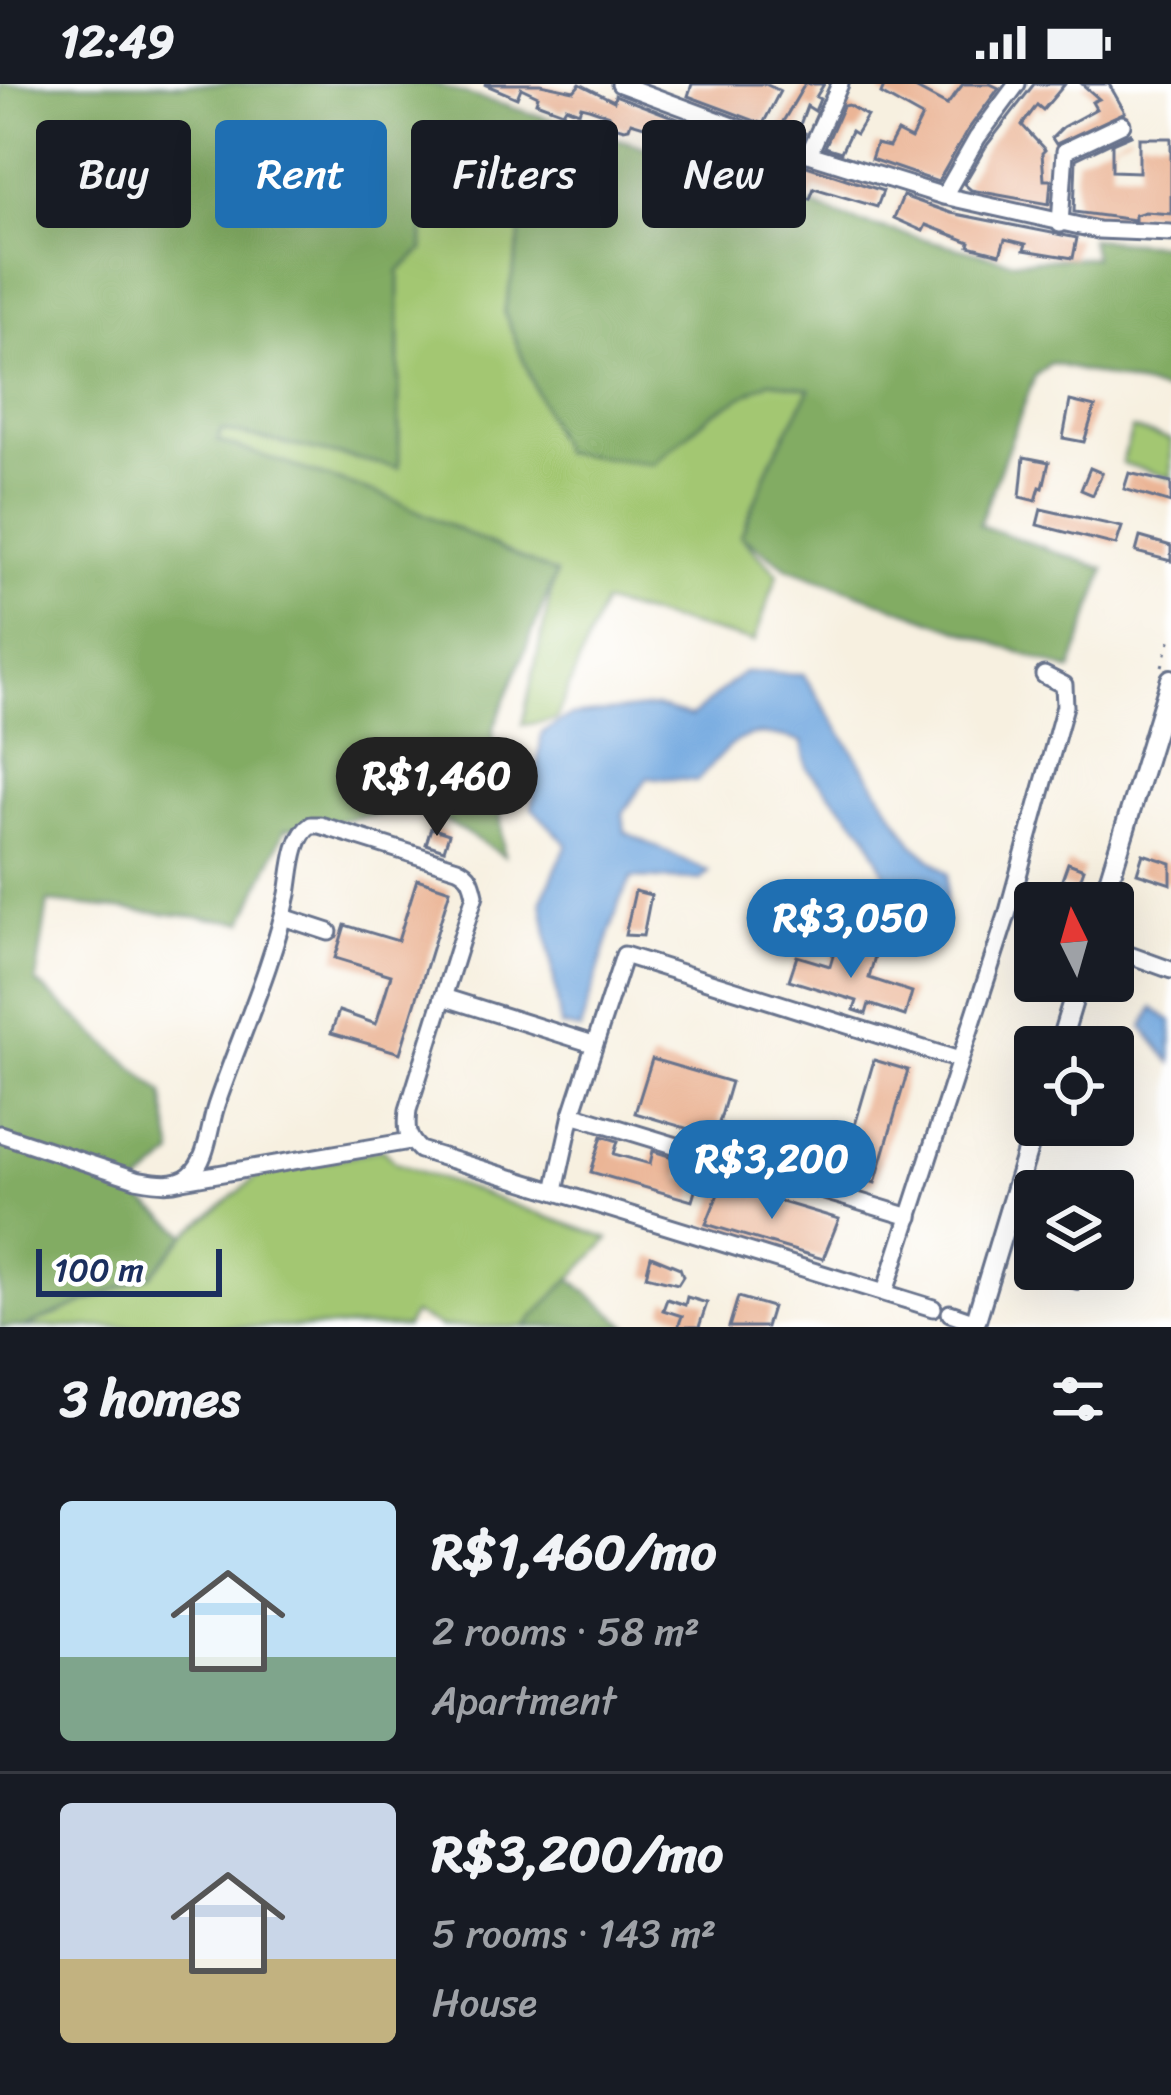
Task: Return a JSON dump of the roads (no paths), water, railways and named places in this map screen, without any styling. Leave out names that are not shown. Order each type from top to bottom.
[{"type":"street","points":[[620,84],[643,87],[809,154],[944,196],[1060,224],[1171,233]]},
{"type":"street","points":[[809,154],[840,84]]},
{"type":"street","points":[[944,196],[1011,86]]},
{"type":"street","points":[[1060,224],[1065,151],[1122,124]]},
{"type":"street","points":[[884,1292],[1007,915],[1066,706],[1064,685],[1044,675]]},
{"type":"street","points":[[1108,882],[1171,679]]},
{"type":"street","points":[[178,1181],[192,1174],[204,1154],[283,917],[300,836],[311,825],[468,874],[475,896],[408,1110],[406,1128],[410,1141],[420,1150],[975,1324],[1029,1146]]},
{"type":"street","points":[[283,917],[329,932]]},
{"type":"street","points":[[556,1191],[572,1114],[624,955],[959,1060]]},
{"type":"street","points":[[1134,957],[1171,970]]},
{"type":"street","points":[[443,997],[593,1044]]},
{"type":"street","points":[[572,1114],[910,1217]]},
{"type":"street","points":[[0,1134],[158,1183],[410,1141]]},
{"type":"water","points":[[744,672],[803,674],[914,845],[948,874],[943,923],[921,930],[908,914],[906,883],[887,879],[867,833],[807,768],[802,742],[752,735],[731,745],[697,781],[648,777],[623,813],[625,832],[709,872],[701,880],[632,878],[620,900],[580,1030],[561,1026],[542,900],[567,844],[532,808],[542,733],[570,716],[656,707],[691,717]]},
{"type":"water","points":[[1153,1008],[1171,1021],[1171,1062],[1143,1027]]}]
